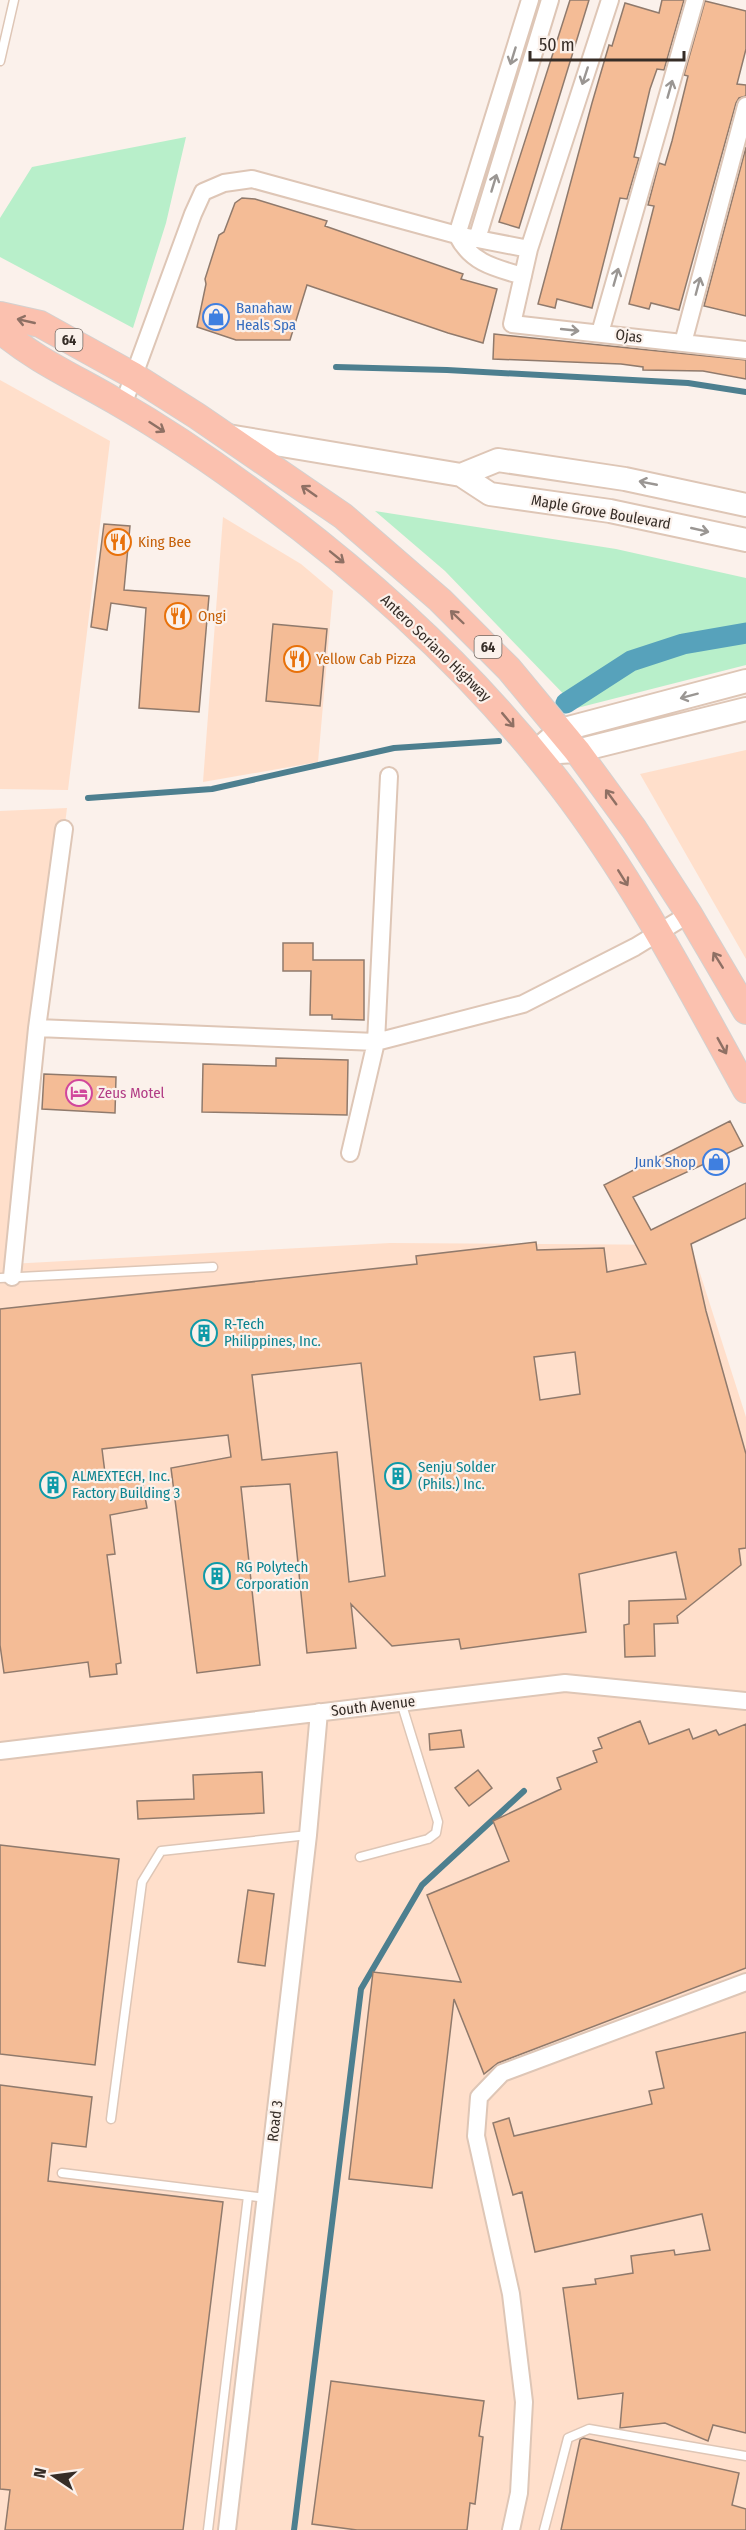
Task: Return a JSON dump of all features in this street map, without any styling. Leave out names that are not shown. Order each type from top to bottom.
[{"type":"main road","name":"64","points":[[0,315],[40,324],[134,376],[228,436],[343,516],[412,575],[492,651],[561,730],[634,829],[689,914],[746,1011]]},
{"type":"main road","name":"Antero Soriano Highway","points":[[0,330],[25,352],[123,405],[256,494],[347,565],[458,665],[534,753],[577,808],[658,934],[746,1090]]},
{"type":"street","points":[[530,0],[458,235],[470,254],[479,261],[523,276],[529,249],[610,0]]},
{"type":"street","points":[[477,239],[550,0]]},
{"type":"street","points":[[600,333],[695,0]]},
{"type":"street","points":[[683,343],[746,106]]},
{"type":"street","points":[[123,405],[203,192],[224,183],[252,179],[458,235],[529,249]]},
{"type":"street","name":"Ojas","points":[[523,276],[512,324],[746,350]]},
{"type":"street","name":"Maple Grove Boulevard","points":[[228,436],[461,475],[490,494],[610,511],[746,540]]},
{"type":"street","points":[[461,475],[498,460],[641,482],[746,505]]},
{"type":"street","points":[[534,753],[561,730],[746,681]]},
{"type":"street","points":[[534,753],[577,751],[746,709]]},
{"type":"street","points":[[350,1153],[376,1042],[389,776]]},
{"type":"street","points":[[6,1278],[64,829]]},
{"type":"street","points":[[37,1028],[376,1042],[523,1004],[658,934],[689,914]]},
{"type":"street","name":"South Avenue","points":[[0,1751],[565,1683],[746,1701]]},
{"type":"street","name":"Road 3","points":[[227,2530],[308,1835],[319,1712]]},
{"type":"street","points":[[511,2530],[519,2493],[524,2402],[511,2294],[476,2136],[478,2097],[502,2073],[746,1982]]},
{"type":"lane","points":[[0,61],[14,0]]},
{"type":"lane","points":[[6,1278],[213,1268]]},
{"type":"lane","points":[[360,1857],[428,1839],[436,1833],[438,1822],[401,1702]]},
{"type":"lane","points":[[111,2119],[142,1882],[161,1851],[308,1835]]},
{"type":"lane","points":[[62,2173],[266,2198]]},
{"type":"lane","points":[[208,2530],[248,2196]]},
{"type":"lane","points":[[544,2530],[568,2438],[589,2429],[746,2456]]},
{"type":"shaded area","points":[[0,380],[110,441],[68,790],[0,789]]},
{"type":"shaded area","points":[[223,517],[301,564],[333,591],[318,762],[203,782]]},
{"type":"shaded area","points":[[746,750],[746,959],[640,774]]},
{"type":"shaded area","points":[[67,808],[10,1264],[390,1243],[691,1245],[746,1417],[746,2530],[0,2530],[0,811]]},
{"type":"green space","points":[[186,137],[166,223],[133,328],[0,257],[0,218],[32,167]]},
{"type":"green space","points":[[375,511],[616,549],[746,578],[746,665],[577,708],[445,571]]},
{"type":"building","points":[[570,0],[589,0],[519,228],[499,222]]},
{"type":"building","points":[[662,0],[684,0],[664,70],[657,69],[650,89],[634,157],[639,158],[627,199],[620,198],[592,308],[557,299],[555,308],[538,304],[592,103],[609,45],[612,46],[625,3],[659,13]]},
{"type":"building","points":[[705,1],[746,11],[746,49],[737,84],[746,85],[746,96],[739,98],[736,103],[679,310],[651,303],[649,309],[629,304],[654,206],[648,205],[659,163],[665,165],[672,141],[688,76],[684,75]]},
{"type":"building","points":[[746,147],[746,316],[704,306]]},
{"type":"building","points":[[242,198],[255,199],[327,221],[325,226],[463,274],[461,279],[497,289],[483,343],[307,285],[290,340],[236,340],[197,327],[206,284],[205,279],[219,235],[224,232],[235,203]]},
{"type":"building","points":[[494,334],[746,360],[746,379],[703,371],[643,370],[643,367],[621,364],[493,359]]},
{"type":"building","points":[[104,524],[130,526],[124,590],[209,596],[199,712],[139,708],[146,608],[111,603],[107,630],[91,627]]},
{"type":"building","name":"Yellow Cab Pizza","points":[[273,624],[327,629],[320,706],[266,701]]},
{"type":"building","points":[[283,943],[313,943],[313,960],[364,960],[364,1020],[332,1019],[332,1015],[310,1015],[311,971],[283,971]]},
{"type":"building","points":[[276,1058],[348,1060],[347,1115],[202,1112],[203,1064],[276,1066]]},
{"type":"building","name":"Zeus Motel","points":[[44,1074],[116,1077],[115,1113],[42,1109]]},
{"type":"building","points":[[730,1121],[743,1146],[633,1197],[651,1230],[746,1183],[746,1218],[691,1244],[706,1311],[746,1454],[746,1548],[739,1549],[741,1565],[677,1616],[678,1623],[654,1624],[655,1656],[625,1657],[624,1625],[629,1624],[629,1601],[686,1599],[676,1552],[579,1574],[586,1632],[461,1649],[459,1639],[392,1646],[351,1604],[356,1648],[307,1653],[290,1484],[241,1487],[260,1665],[197,1673],[171,1468],[231,1457],[228,1435],[102,1449],[106,1481],[141,1474],[147,1508],[110,1515],[115,1554],[107,1555],[121,1663],[116,1664],[117,1674],[90,1677],[88,1662],[4,1673],[0,1645],[0,1309],[417,1264],[416,1256],[536,1242],[537,1250],[604,1248],[607,1272],[646,1264],[604,1185]],"holes":[[[575,1352],[580,1394],[540,1400],[534,1357]],[[361,1363],[385,1576],[349,1582],[337,1452],[262,1460],[252,1375]]]},
{"type":"building","points":[[640,1721],[649,1744],[689,1729],[693,1739],[716,1730],[719,1735],[746,1724],[746,1968],[498,2063],[484,2074],[454,1999],[432,2188],[349,2179],[373,1972],[461,1982],[427,1895],[509,1861],[493,1821],[561,1789],[557,1778],[597,1762],[593,1751],[602,1748],[598,1738]]},
{"type":"building","points":[[461,1730],[464,1747],[430,1750],[429,1734]]},
{"type":"building","points":[[478,1770],[492,1788],[469,1806],[455,1788]]},
{"type":"building","points":[[262,1772],[264,1813],[138,1819],[137,1801],[194,1799],[193,1775]]},
{"type":"building","points":[[0,1845],[119,1859],[95,2065],[0,2054]]},
{"type":"building","points":[[248,1890],[274,1894],[265,1966],[238,1962]]},
{"type":"building","points":[[746,2032],[746,2433],[713,2425],[708,2441],[665,2423],[620,2428],[623,2393],[578,2399],[563,2288],[596,2284],[595,2279],[633,2273],[631,2256],[674,2250],[675,2255],[710,2250],[702,2214],[535,2252],[522,2192],[513,2195],[493,2123],[509,2118],[514,2136],[652,2104],[649,2091],[664,2088],[656,2052]]},
{"type":"building","points":[[0,2085],[92,2097],[86,2147],[52,2143],[48,2181],[223,2202],[183,2530],[5,2530],[10,2490],[0,2489]]},
{"type":"building","points":[[331,2381],[484,2401],[479,2436],[483,2437],[475,2504],[470,2503],[467,2530],[357,2530],[312,2524]]},
{"type":"building","points":[[583,2438],[739,2473],[732,2505],[746,2509],[746,2530],[561,2530],[580,2440]]},
{"type":"waterway","points":[[336,367],[447,370],[688,383],[746,392]]},
{"type":"waterway","points":[[566,703],[631,661],[683,644],[746,633]]},
{"type":"waterway","points":[[88,798],[212,789],[394,748],[499,741]]},
{"type":"waterway","points":[[294,2530],[361,1989],[422,1885],[524,1791]]},
{"type":"place","name":"Banahaw Heals Spa","points":[[216,317]]},
{"type":"place","name":"King Bee","points":[[118,542]]},
{"type":"place","name":"Ongi","points":[[178,616]]},
{"type":"place","name":"Yellow Cab Pizza","points":[[297,659]]},
{"type":"place","name":"Zeus Motel","points":[[79,1093]]},
{"type":"place","name":"Junk Shop","points":[[716,1162]]},
{"type":"place","name":"R-Tech Philippines, Inc.","points":[[204,1333]]},
{"type":"place","name":"Senju Solder (Phils.) Inc.","points":[[398,1476]]},
{"type":"place","name":"ALMEXTECH, Inc. Factory Building 3","points":[[53,1485]]},
{"type":"place","name":"RG Polytech Corporation","points":[[217,1576]]}]
